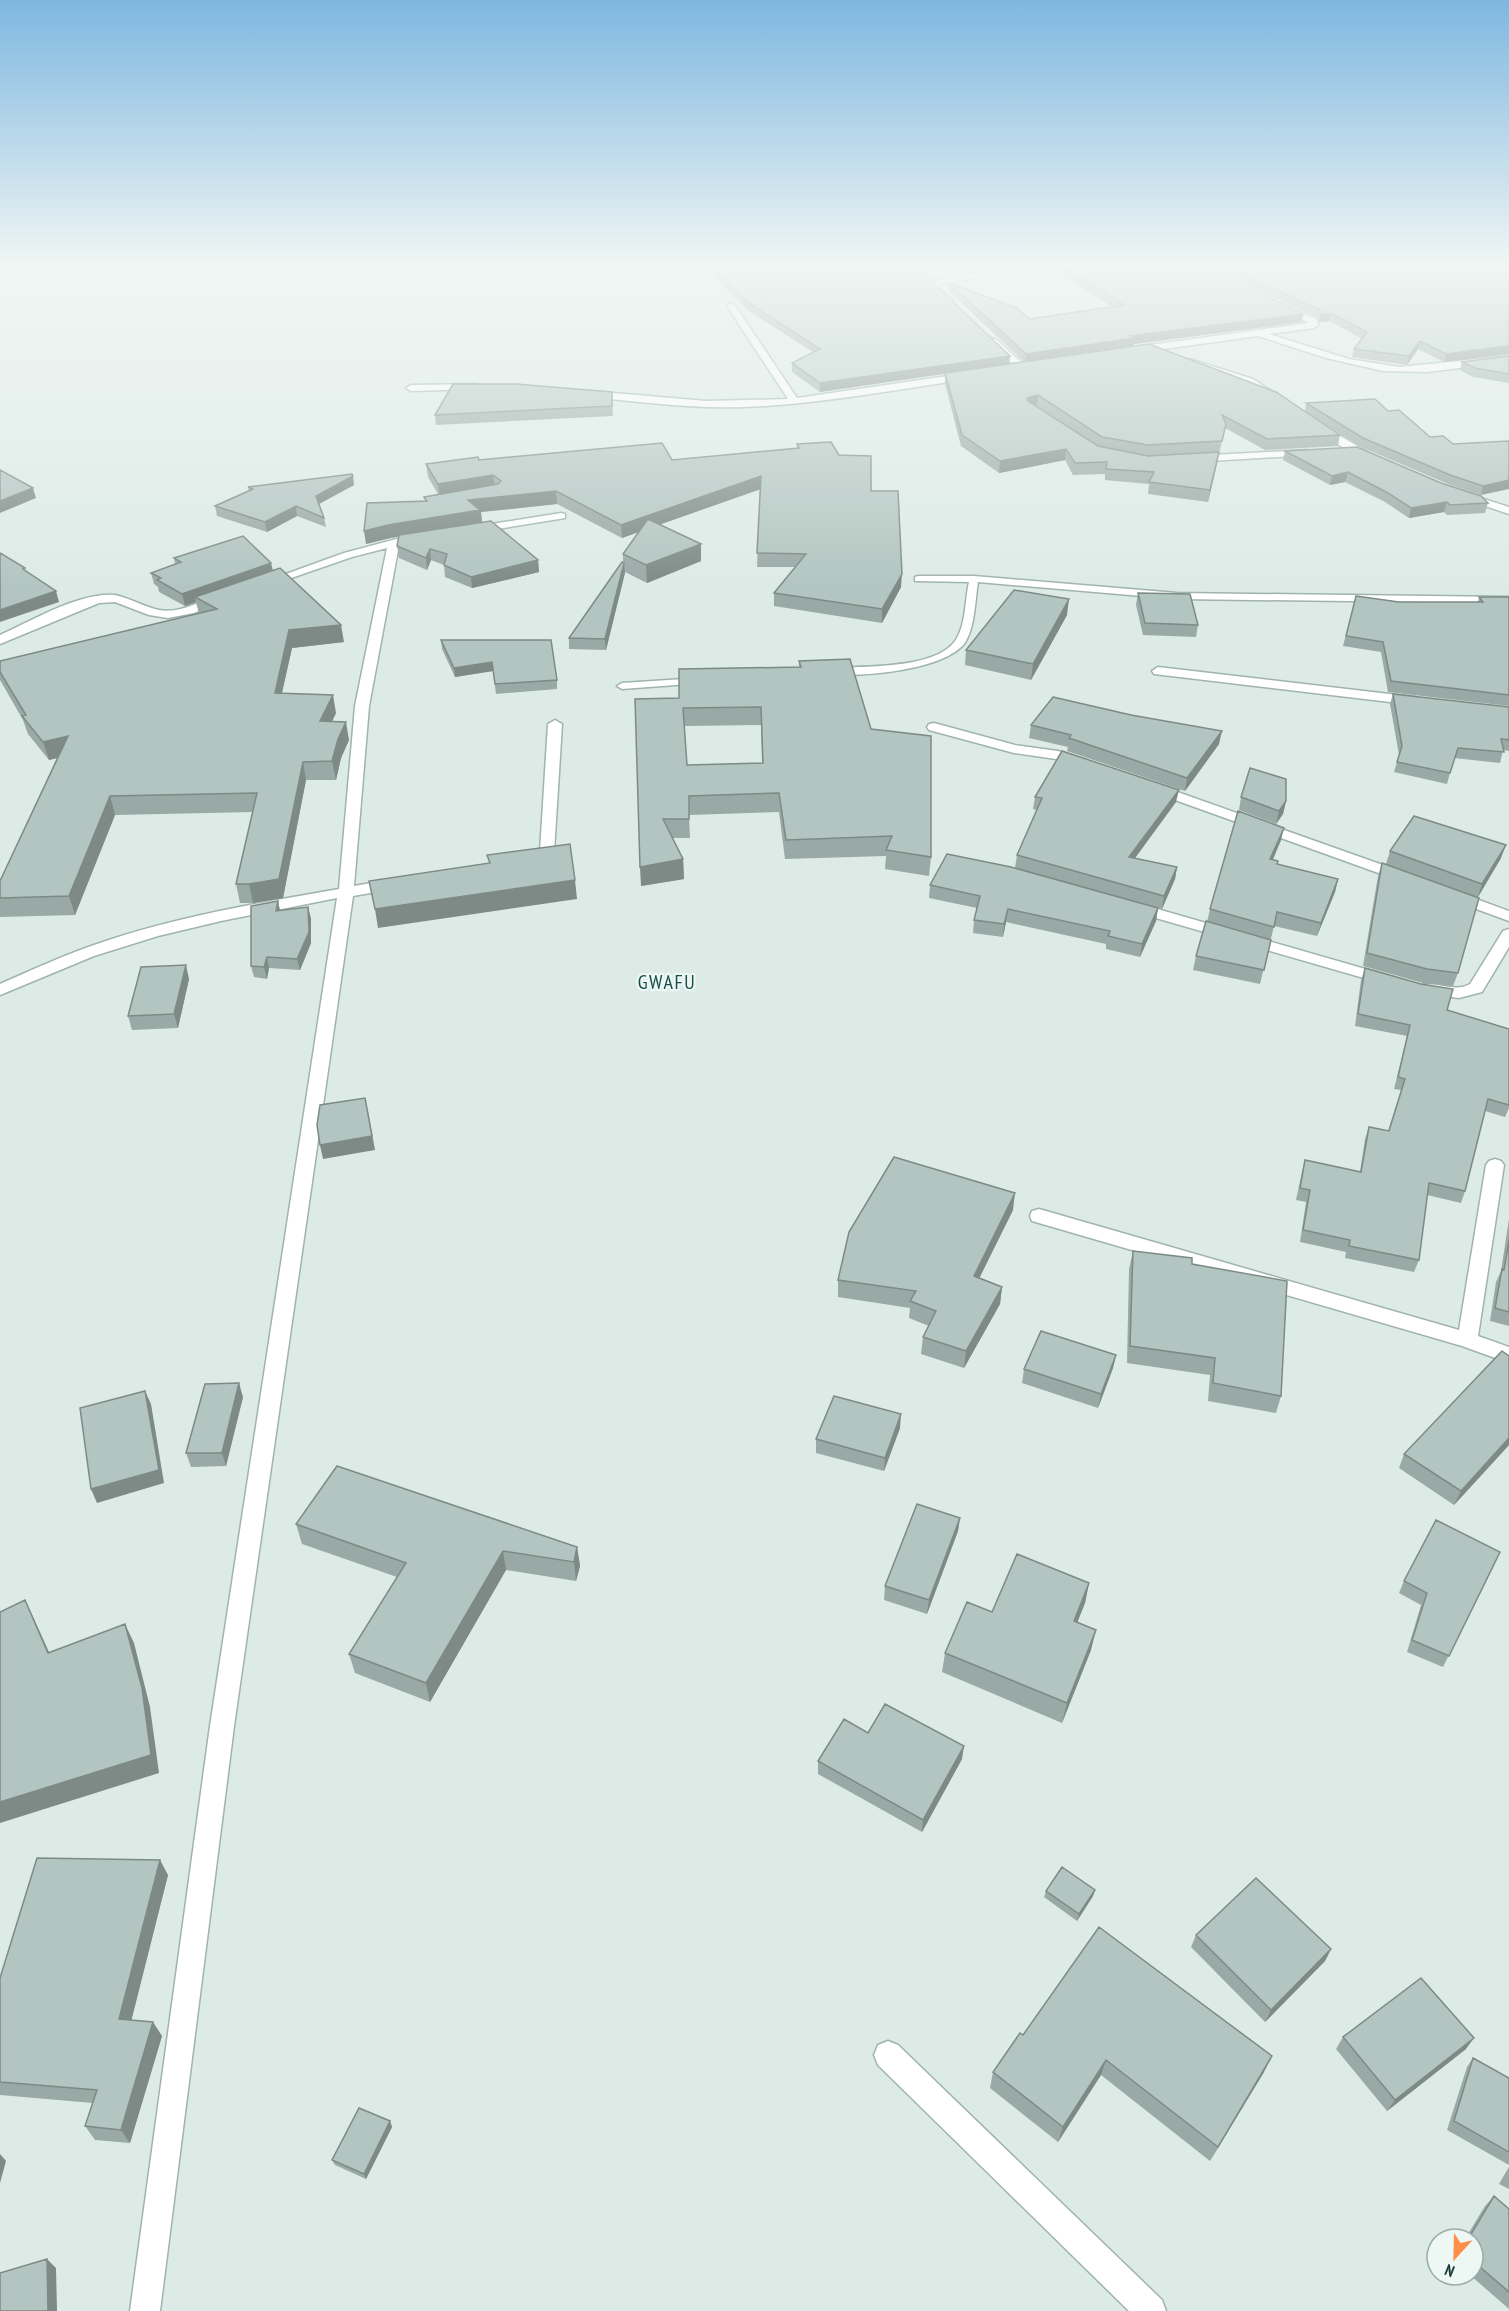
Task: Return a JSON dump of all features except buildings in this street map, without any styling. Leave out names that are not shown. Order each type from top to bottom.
[{"type":"street","points":[[776,374],[794,401]]},
{"type":"street","points":[[1234,374],[1257,383],[1291,408]]},
{"type":"street","points":[[581,394],[701,404],[794,401],[975,375]]},
{"type":"street","points":[[411,388],[487,388]]},
{"type":"street","points":[[1306,420],[1356,451],[1382,461]]},
{"type":"street","points":[[1333,452],[1356,451]]},
{"type":"street","points":[[1181,460],[1321,453]]},
{"type":"street","points":[[1454,492],[1509,511]]},
{"type":"street","points":[[460,531],[561,516]]},
{"type":"street","points":[[258,586],[393,542],[416,538]]},
{"type":"street","points":[[145,2311],[222,1726],[346,892],[362,706],[393,542]]},
{"type":"street","points":[[0,640],[89,601],[105,598],[123,599],[159,614],[170,614],[185,612],[227,597]]},
{"type":"street","points":[[1158,671],[1427,703]]},
{"type":"street","points":[[511,864],[534,860],[547,853],[555,724]]},
{"type":"street","points":[[934,727],[1014,749],[1058,755],[1098,768]]},
{"type":"street","points":[[1138,781],[1421,884]]},
{"type":"street","points":[[0,990],[79,956],[119,942],[184,925],[405,882]]},
{"type":"street","points":[[1443,891],[1509,916]]},
{"type":"street","points":[[1117,903],[1445,993],[1476,988],[1509,934]]},
{"type":"street","points":[[1467,1340],[1496,1165]]},
{"type":"street","points":[[1040,1216],[1467,1340],[1509,1355]]},
{"type":"street","points":[[888,2055],[1152,2311]]},
{"type":"lane","points":[[918,579],[974,579],[1188,596],[1509,600]]},
{"type":"lane","points":[[823,672],[893,667],[927,661],[949,654],[961,641],[974,579]]},
{"type":"lane","points":[[622,686],[716,680]]},
{"type":"district","name":"GWAFU","points":[[667,982]]}]
